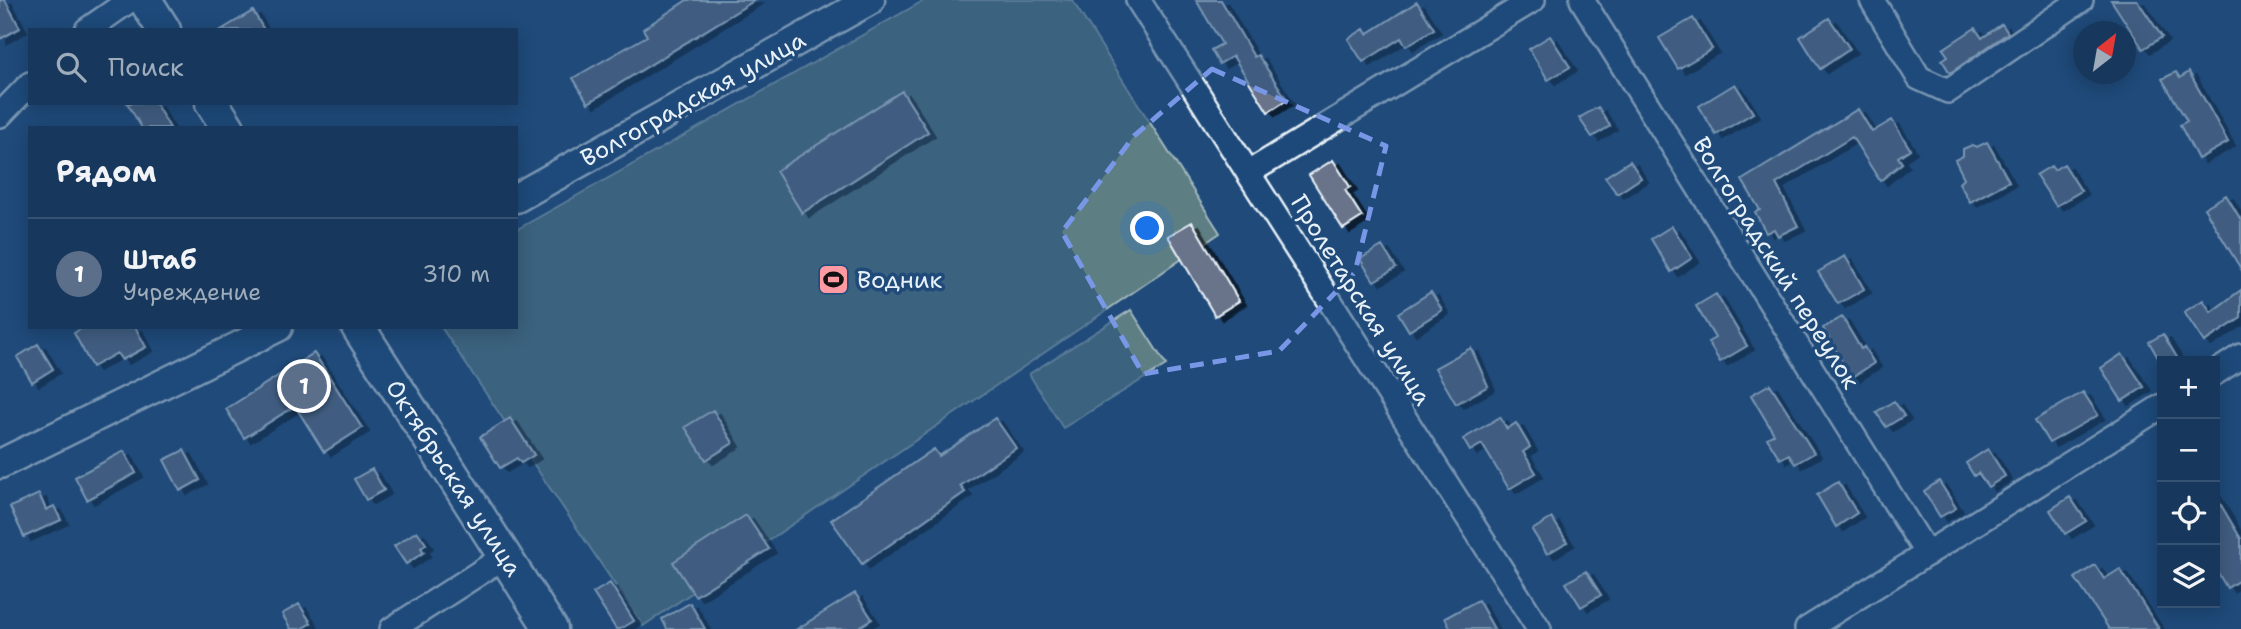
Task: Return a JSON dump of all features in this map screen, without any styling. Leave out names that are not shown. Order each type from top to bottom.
[{"type":"main road","points":[[145,0],[163,28]]},
{"type":"main road","points":[[213,105],[227,126]]},
{"type":"main road","name":"Октябрьская улица","points":[[359,329],[551,629]]},
{"type":"street","points":[[90,28],[130,0]]},
{"type":"street","name":"Волгоградская улица","points":[[518,197],[870,0]]},
{"type":"street","name":"Пролетарская улица","points":[[1138,0],[1539,629]]},
{"type":"street","points":[[1248,173],[1533,0]]},
{"type":"street","name":"Волгоградский переулок","points":[[1581,0],[1927,554]]},
{"type":"street","points":[[1872,0],[1919,78],[1948,91],[2081,0]]},
{"type":"street","points":[[0,115],[28,86]]},
{"type":"street","points":[[0,464],[274,329]]},
{"type":"street","points":[[2220,370],[2241,356]]},
{"type":"street","points":[[1807,629],[2157,409]]},
{"type":"street","points":[[393,629],[504,557]]},
{"type":"highlighted area","points":[[1212,69],[1386,146],[1355,272],[1279,351],[1143,374],[1062,232],[1134,136]]},
{"type":"green space","name":"Водник","points":[[925,0],[1072,0],[1220,233],[643,626],[442,329],[518,329],[518,229]]},
{"type":"green space","points":[[1131,310],[1166,365],[1063,428],[1029,374]]},
{"type":"building","points":[[0,0],[5,0],[20,28],[0,39]]},
{"type":"building","points":[[687,0],[755,0],[588,103],[573,78],[647,36],[643,29]]},
{"type":"building","points":[[1196,0],[1221,0],[1254,57],[1258,55],[1287,100],[1268,112],[1233,56],[1219,64],[1211,50],[1222,44]]},
{"type":"building","points":[[2111,0],[2137,0],[2162,37],[2143,49],[2136,38],[2136,21],[2125,21]]},
{"type":"building","points":[[1417,2],[1434,29],[1406,46],[1401,38],[1363,62],[1348,39],[1364,29],[1367,34]]},
{"type":"building","points":[[253,11],[263,28],[224,28]]},
{"type":"building","points":[[1693,18],[1712,49],[1678,69],[1659,38]]},
{"type":"building","points":[[1829,18],[1850,49],[1820,69],[1800,37]]},
{"type":"building","points":[[2002,24],[2008,33],[1950,73],[1942,60],[1948,56],[1943,49],[1975,28],[1982,38]]},
{"type":"building","points":[[1550,36],[1570,67],[1548,80],[1529,49]]},
{"type":"building","points":[[2176,72],[2180,78],[2189,72],[2228,142],[2198,159],[2180,125],[2187,121],[2162,79]]},
{"type":"building","points":[[1735,84],[1753,113],[1716,135],[1699,106]]},
{"type":"building","points":[[902,91],[928,132],[802,213],[776,171]]},
{"type":"building","points":[[128,105],[156,105],[169,126],[141,126]]},
{"type":"building","points":[[1598,107],[1610,126],[1592,137],[1579,118]]},
{"type":"building","points":[[1858,109],[1872,132],[1892,120],[1910,149],[1898,157],[1902,163],[1880,181],[1852,137],[1776,184],[1798,226],[1778,236],[1774,229],[1766,233],[1755,212],[1760,210],[1742,180]]},
{"type":"building","points":[[1987,142],[2009,181],[1970,202],[1959,183],[1964,178],[1955,160],[1963,156],[1963,149]]},
{"type":"building","points":[[1333,160],[1350,187],[1345,190],[1362,217],[1343,229],[1309,175]]},
{"type":"building","points":[[1630,161],[1641,178],[1617,194],[1605,177]]},
{"type":"building","points":[[2064,164],[2081,191],[2056,206],[2036,175],[2051,166],[2054,170]]},
{"type":"building","points":[[2226,195],[2241,220],[2241,269],[2204,208]]},
{"type":"building","points":[[1192,222],[1239,301],[1215,316],[1168,236]]},
{"type":"building","points":[[1672,226],[1692,258],[1671,272],[1651,239]]},
{"type":"building","points":[[1382,246],[1396,268],[1374,281],[1360,259]]},
{"type":"building","points":[[1845,256],[1864,289],[1838,304],[1818,272]]},
{"type":"building","points":[[2241,290],[2241,318],[2204,342],[2184,312],[2203,300],[2211,312]]},
{"type":"building","points":[[1431,292],[1442,310],[1409,331],[1398,313]]},
{"type":"building","points":[[1716,294],[1747,346],[1720,362],[1708,342],[1715,338],[1696,306]]},
{"type":"building","points":[[1842,317],[1861,349],[1864,347],[1874,363],[1851,378],[1823,328]]},
{"type":"building","points":[[81,329],[136,329],[146,347],[122,360],[117,353],[92,367],[74,333]]},
{"type":"building","points":[[2163,334],[2176,356],[2157,356],[2149,342]]},
{"type":"building","points":[[38,344],[53,369],[32,382],[17,357]]},
{"type":"building","points":[[1471,348],[1488,386],[1456,404],[1435,368]]},
{"type":"building","points":[[314,353],[362,428],[324,452],[295,406],[244,438],[226,409]]},
{"type":"building","points":[[2122,354],[2144,387],[2122,401],[2101,368]]},
{"type":"building","points":[[1770,384],[1814,453],[1795,464],[1789,454],[1780,459],[1767,438],[1774,434],[1751,395]]},
{"type":"building","points":[[2083,392],[2098,415],[2049,443],[2035,420]]},
{"type":"building","points":[[1894,401],[1904,416],[1886,427],[1876,412]]},
{"type":"building","points":[[713,410],[733,443],[706,460],[685,427]]},
{"type":"building","points":[[1500,417],[1507,429],[1516,423],[1530,447],[1523,452],[1536,473],[1509,489],[1482,444],[1470,451],[1463,439]]},
{"type":"building","points":[[510,418],[534,455],[521,463],[517,458],[500,468],[480,437]]},
{"type":"building","points":[[995,418],[1016,448],[960,486],[965,492],[862,564],[831,520],[934,449],[939,456]]},
{"type":"building","points":[[1988,449],[2005,476],[1988,487],[1978,473],[1974,476],[1966,463]]},
{"type":"building","points":[[184,450],[200,480],[180,491],[164,460]]},
{"type":"building","points":[[124,451],[136,473],[87,500],[75,477]]},
{"type":"building","points":[[372,469],[384,490],[366,500],[354,479]]},
{"type":"building","points":[[1939,481],[1956,508],[1940,517],[1924,491]]},
{"type":"building","points":[[1838,482],[1857,513],[1836,527],[1817,495]]},
{"type":"building","points":[[39,494],[46,510],[54,506],[61,520],[24,537],[10,507]]},
{"type":"building","points":[[2070,497],[2086,521],[2065,534],[2050,510]]},
{"type":"building","points":[[2220,503],[2241,539],[2241,579],[2227,588],[2220,576]]},
{"type":"building","points":[[746,515],[769,549],[695,596],[673,562]]},
{"type":"building","points":[[1552,518],[1567,542],[1547,554],[1532,530]]},
{"type":"building","points":[[417,531],[426,544],[421,548],[424,552],[406,564],[394,546]]},
{"type":"building","points":[[2095,565],[2104,579],[2120,569],[2159,629],[2109,629],[2075,578]]},
{"type":"building","points":[[1586,571],[1601,595],[1581,607],[1566,583]]},
{"type":"building","points":[[610,583],[634,621],[620,629],[616,629],[593,593]]},
{"type":"building","points":[[855,593],[872,619],[856,629],[797,629]]},
{"type":"building","points":[[1478,600],[1494,629],[1451,629],[1445,618]]},
{"type":"building","points":[[690,603],[705,629],[667,629],[662,619]]},
{"type":"building","points":[[299,604],[311,623],[301,629],[291,629],[282,614]]},
{"type":"place","name":"Водник","points":[[834,280]]},
{"type":"place","name":"Штаб","points":[[304,386]]}]
